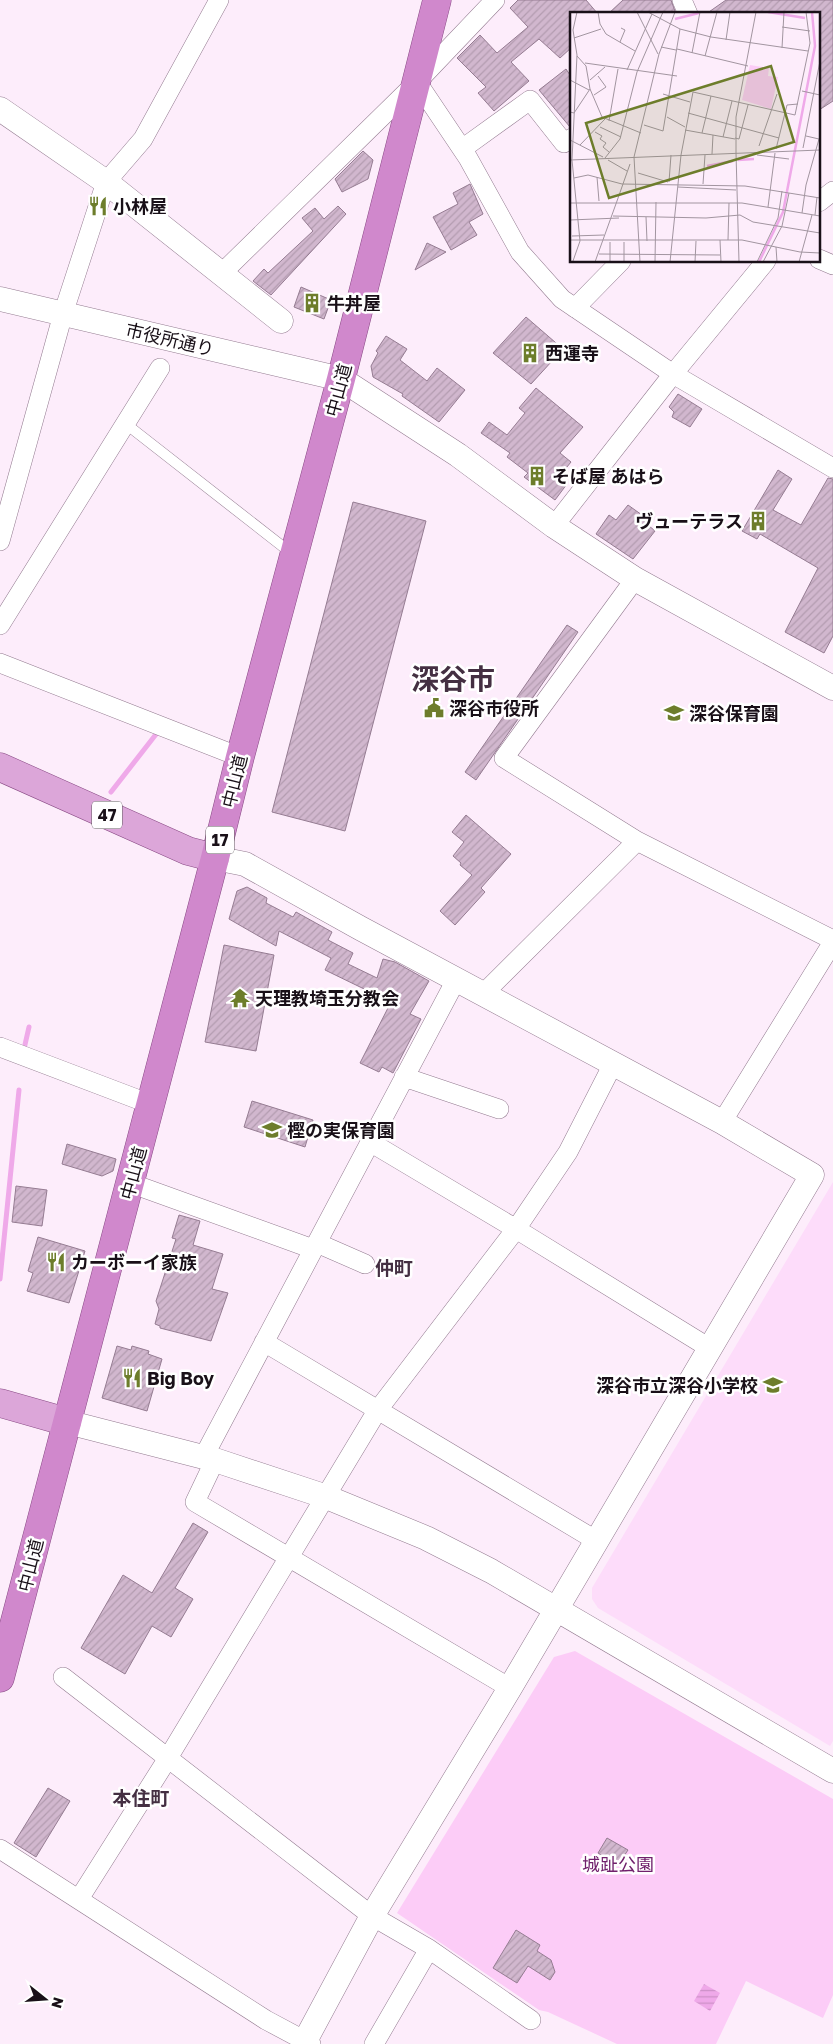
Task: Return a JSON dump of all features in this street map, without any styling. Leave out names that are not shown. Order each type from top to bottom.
[{"type":"highway","name":"中山道","points":[[0,1678],[13,1617],[130,1184],[240,757],[341,379],[437,0]]},
{"type":"main road","name":"47","points":[[0,767],[188,851],[215,858]]},
{"type":"main road","points":[[0,1403],[67,1422]]},
{"type":"street","points":[[0,541],[62,314],[106,182],[143,139],[219,0]]},
{"type":"street","points":[[221,274],[417,82],[495,0]]},
{"type":"street","points":[[682,0],[687,12]]},
{"type":"street","points":[[417,82],[462,149],[520,252],[562,299],[673,374],[833,468]]},
{"type":"street","points":[[462,149],[530,100],[564,143],[570,139]]},
{"type":"street","points":[[0,109],[106,182],[281,321]]},
{"type":"street","points":[[820,201],[833,191]]},
{"type":"street","points":[[820,259],[833,265]]},
{"type":"street","points":[[575,308],[620,262]]},
{"type":"street","points":[[554,526],[673,374],[765,262]]},
{"type":"street","name":"市役所通り","points":[[0,299],[341,379],[458,455],[554,526],[635,579],[833,688]]},
{"type":"street","points":[[0,625],[160,368]]},
{"type":"street","points":[[635,579],[504,758],[637,841],[833,941],[722,1122]]},
{"type":"street","points":[[0,663],[240,757]]},
{"type":"street","points":[[483,994],[637,841]]},
{"type":"street","points":[[0,1849],[266,2020],[307,2043],[372,1916],[711,1350],[812,1175],[722,1122],[456,980],[245,864],[215,858]]},
{"type":"street","points":[[456,980],[264,1342],[210,1458],[195,1502],[510,1688]]},
{"type":"street","points":[[0,1046],[150,1104]]},
{"type":"street","points":[[79,1899],[168,1758],[324,1496],[377,1411],[516,1229],[568,1152],[613,1064]]},
{"type":"street","points":[[404,1077],[499,1109]]},
{"type":"street","points":[[370,1142],[516,1229],[711,1350]]},
{"type":"street","points":[[130,1184],[365,1264]]},
{"type":"street","points":[[264,1342],[597,1541]]},
{"type":"street","points":[[67,1422],[210,1458],[324,1496],[426,1538],[492,1571],[833,1770]]},
{"type":"street","points":[[63,1677],[372,1916],[429,1949],[531,2020]]},
{"type":"street","points":[[374,2044],[429,1949]]},
{"type":"lane","points":[[126,424],[294,555]]},
{"type":"shaded area","name":"深谷市立深谷小学校","points":[[833,1182],[833,1741],[830,1746],[598,1608],[592,1599],[592,1588]]},
{"type":"shaded area","points":[[704,1984],[720,1993],[710,2011],[694,2001]]},
{"type":"green space","name":"城趾公園","points":[[575,1651],[833,1799],[833,1995],[823,2018],[746,1981],[716,2044],[617,2044],[548,2012],[539,2010],[397,1913],[554,1657]]},
{"type":"building","points":[[518,0],[586,0],[596,12],[570,12],[570,49],[560,58],[539,39],[511,62],[529,81],[494,111],[478,93],[486,87],[457,58],[480,35],[497,53],[528,27],[510,8]]},
{"type":"building","points":[[623,0],[671,0],[675,12],[610,12]]},
{"type":"building","points":[[726,0],[833,0],[833,101],[820,109],[820,12],[709,12]]},
{"type":"building","points":[[566,69],[570,75],[570,127],[539,90]]},
{"type":"building","points":[[363,151],[373,160],[368,179],[342,192],[335,179]]},
{"type":"building","points":[[470,184],[483,214],[469,222],[477,235],[451,250],[433,217],[458,204],[453,193]]},
{"type":"building","points":[[338,206],[346,214],[271,295],[253,281],[264,269],[268,273],[313,231],[302,218],[315,208],[324,219]]},
{"type":"building","points":[[427,243],[446,252],[415,270]]},
{"type":"building","name":"牛丼屋","points":[[301,287],[331,300],[324,319],[294,307]]},
{"type":"building","name":"西運寺","points":[[526,317],[563,349],[531,384],[493,353]]},
{"type":"building","points":[[386,336],[407,349],[400,360],[427,381],[437,368],[465,390],[439,422],[402,396],[403,394],[373,377],[371,366],[378,353],[376,351]]},
{"type":"building","points":[[536,388],[583,427],[560,453],[571,462],[558,478],[567,484],[555,500],[524,477],[528,473],[507,457],[510,453],[481,433],[489,422],[507,435],[525,413],[519,408]]},
{"type":"building","points":[[678,394],[702,409],[690,427],[672,417],[674,412],[669,407]]},
{"type":"building","points":[[778,470],[792,479],[773,510],[801,525],[828,478],[833,479],[833,636],[824,653],[785,632],[818,568],[760,534],[757,539],[742,531]]},
{"type":"building","points":[[353,502],[426,521],[345,831],[272,812]]},
{"type":"building","points":[[628,505],[642,515],[640,518],[655,531],[633,559],[596,534],[609,515],[616,520]]},
{"type":"building","points":[[567,625],[578,632],[476,780],[465,772]]},
{"type":"building","points":[[466,815],[511,854],[481,888],[485,892],[455,925],[440,911],[472,875],[453,856],[464,842],[452,832]]},
{"type":"building","points":[[247,887],[267,898],[266,903],[293,917],[296,912],[332,932],[328,940],[353,953],[348,964],[377,978],[383,959],[395,962],[429,981],[410,1014],[421,1019],[393,1073],[382,1067],[379,1072],[360,1063],[391,1002],[325,970],[331,958],[279,931],[276,946],[229,919],[237,891]]},
{"type":"building","name":"天理教埼玉分教会","points":[[224,945],[274,955],[256,1051],[205,1042]]},
{"type":"building","points":[[252,1101],[313,1120],[305,1147],[244,1127]]},
{"type":"building","points":[[67,1144],[116,1159],[113,1171],[102,1176],[62,1164]]},
{"type":"building","points":[[16,1186],[47,1190],[42,1226],[12,1222]]},
{"type":"building","points":[[179,1215],[200,1221],[193,1245],[223,1254],[212,1289],[228,1293],[211,1341],[160,1328],[160,1326],[155,1324],[159,1309],[156,1301],[176,1239],[172,1238]]},
{"type":"building","name":"カーボーイ家族","points":[[38,1237],[85,1251],[69,1303],[27,1291],[33,1273],[28,1271]]},
{"type":"building","name":"Big Boy","points":[[117,1346],[131,1350],[132,1346],[149,1351],[148,1354],[162,1359],[147,1411],[102,1398]]},
{"type":"building","points":[[193,1523],[208,1532],[175,1588],[193,1599],[171,1637],[152,1626],[125,1674],[81,1648],[123,1575],[152,1593]]},
{"type":"building","points":[[48,1788],[70,1801],[36,1857],[14,1843]]},
{"type":"building","points":[[607,1838],[628,1850],[618,1865],[598,1853]]},
{"type":"building","points":[[516,1930],[540,1945],[537,1951],[551,1960],[555,1972],[550,1980],[528,1966],[517,1983],[493,1968]]},
{"type":"waterway","points":[[111,792],[157,733]]},
{"type":"waterway","points":[[24,1049],[29,1027]]},
{"type":"waterway","points":[[0,1279],[19,1090]]},
{"type":"place","name":"小林屋","points":[[98,206]]},
{"type":"place","name":"牛丼屋","points":[[312,303]]},
{"type":"place","name":"西運寺","points":[[530,353]]},
{"type":"place","name":"そば屋 あはら","points":[[537,476]]},
{"type":"place","name":"ヴューテラス","points":[[758,521]]},
{"type":"place","name":"深谷市役所","points":[[434,708]]},
{"type":"place","name":"深谷保育園","points":[[674,713]]},
{"type":"place","name":"天理教埼玉分教会","points":[[240,998]]},
{"type":"place","name":"樫の実保育園","points":[[272,1130]]},
{"type":"place","name":"カーボーイ家族","points":[[56,1262]]},
{"type":"place","name":"Big Boy","points":[[132,1378]]},
{"type":"place","name":"深谷市立深谷小学校","points":[[773,1385]]},
{"type":"district","name":"深谷市","points":[[453,678]]},
{"type":"district","name":"仲町","points":[[394,1267]]},
{"type":"district","name":"本住町","points":[[141,1797]]}]
